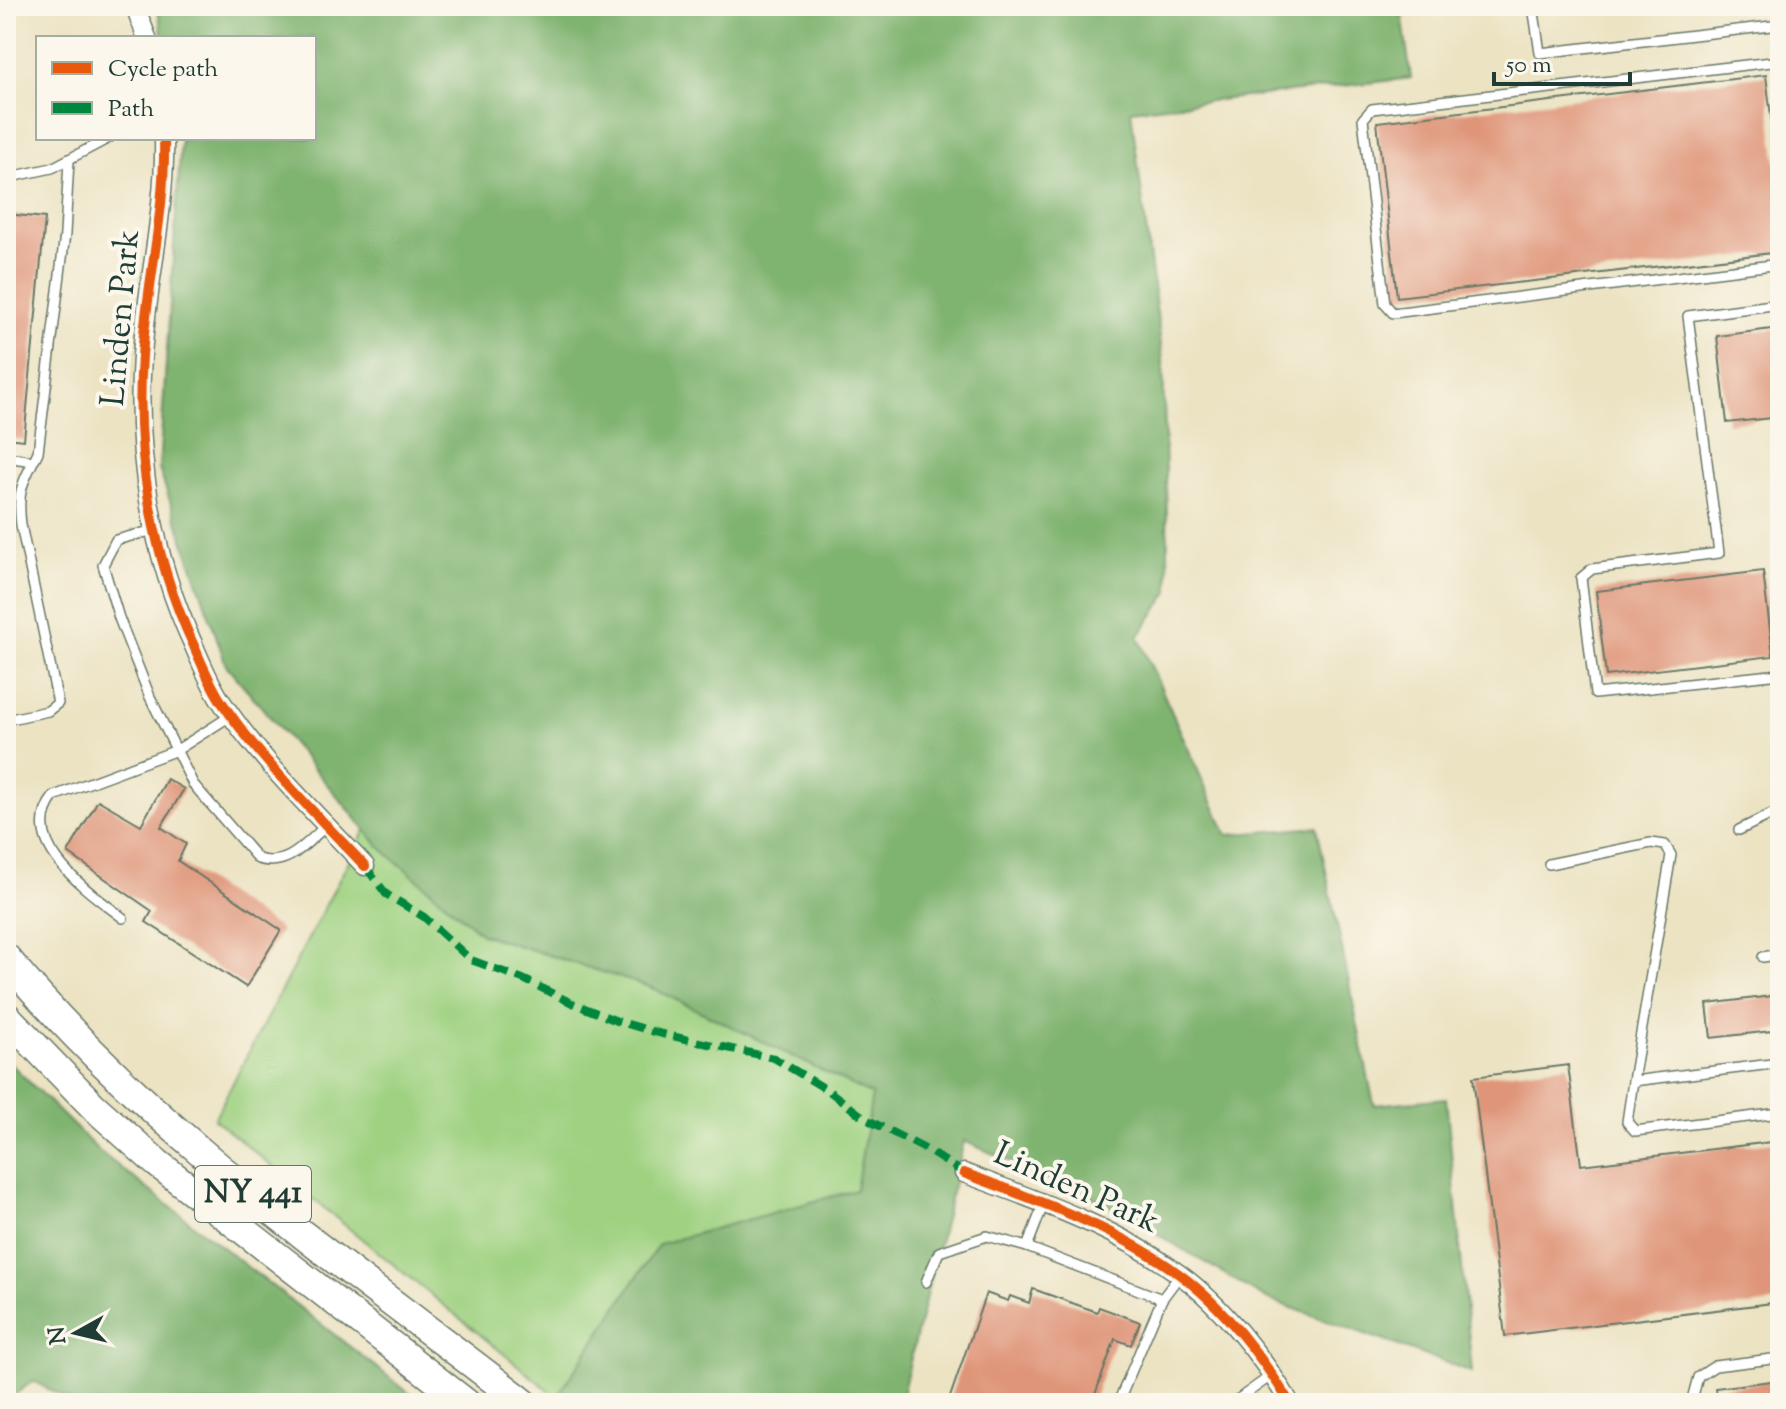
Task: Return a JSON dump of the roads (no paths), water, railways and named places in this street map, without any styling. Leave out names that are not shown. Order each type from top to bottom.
[{"type":"main road","name":"NY 441","points":[[6,958],[106,1068],[200,1151],[524,1403]]},
{"type":"main road","name":"NY 441","points":[[6,1016],[93,1106],[157,1163],[466,1403]]},
{"type":"main road","points":[[6,1038],[22,1055],[93,1106]]},
{"type":"street","points":[[135,6],[146,36]]},
{"type":"street","name":"Linden Park","points":[[164,140],[142,356],[140,406],[142,447],[163,569],[184,625],[220,700],[267,760],[365,866]]},
{"type":"street","name":"Linden Park","points":[[964,1173],[1090,1222],[1180,1275],[1234,1325],[1273,1374],[1290,1403]]},
{"type":"lane","points":[[1533,6],[1540,53],[1780,25]]},
{"type":"lane","points":[[1780,61],[1372,109],[1363,119],[1385,304],[1393,313],[1780,264]]},
{"type":"lane","points":[[6,178],[52,168],[105,140]]},
{"type":"lane","points":[[6,720],[48,711],[58,703],[18,499],[24,475],[38,452],[65,234],[69,160]]},
{"type":"lane","points":[[1780,304],[1688,316],[1719,553],[1592,569],[1581,578],[1595,694],[1780,674]]},
{"type":"lane","points":[[6,457],[33,461]]},
{"type":"lane","points":[[154,530],[116,540],[103,565],[119,618],[150,697],[193,784],[258,859],[272,863],[285,860],[327,825]]},
{"type":"lane","points":[[123,918],[73,879],[50,849],[43,822],[47,805],[54,796],[177,750],[232,715]]},
{"type":"lane","points":[[1739,830],[1780,810]]},
{"type":"lane","points":[[1549,864],[1651,843],[1665,845],[1671,855],[1627,1122],[1635,1131],[1780,1113]]},
{"type":"lane","points":[[1763,957],[1780,954]]},
{"type":"lane","points":[[1633,1081],[1780,1063]]},
{"type":"lane","points":[[1027,1247],[1044,1203]]},
{"type":"lane","points":[[926,1282],[939,1252],[987,1236],[1027,1247],[1162,1299]]},
{"type":"lane","points":[[1118,1403],[1162,1299],[1180,1275]]},
{"type":"lane","points":[[1691,1403],[1698,1377],[1715,1366],[1780,1358]]},
{"type":"lane","points":[[1233,1403],[1273,1374]]}]
